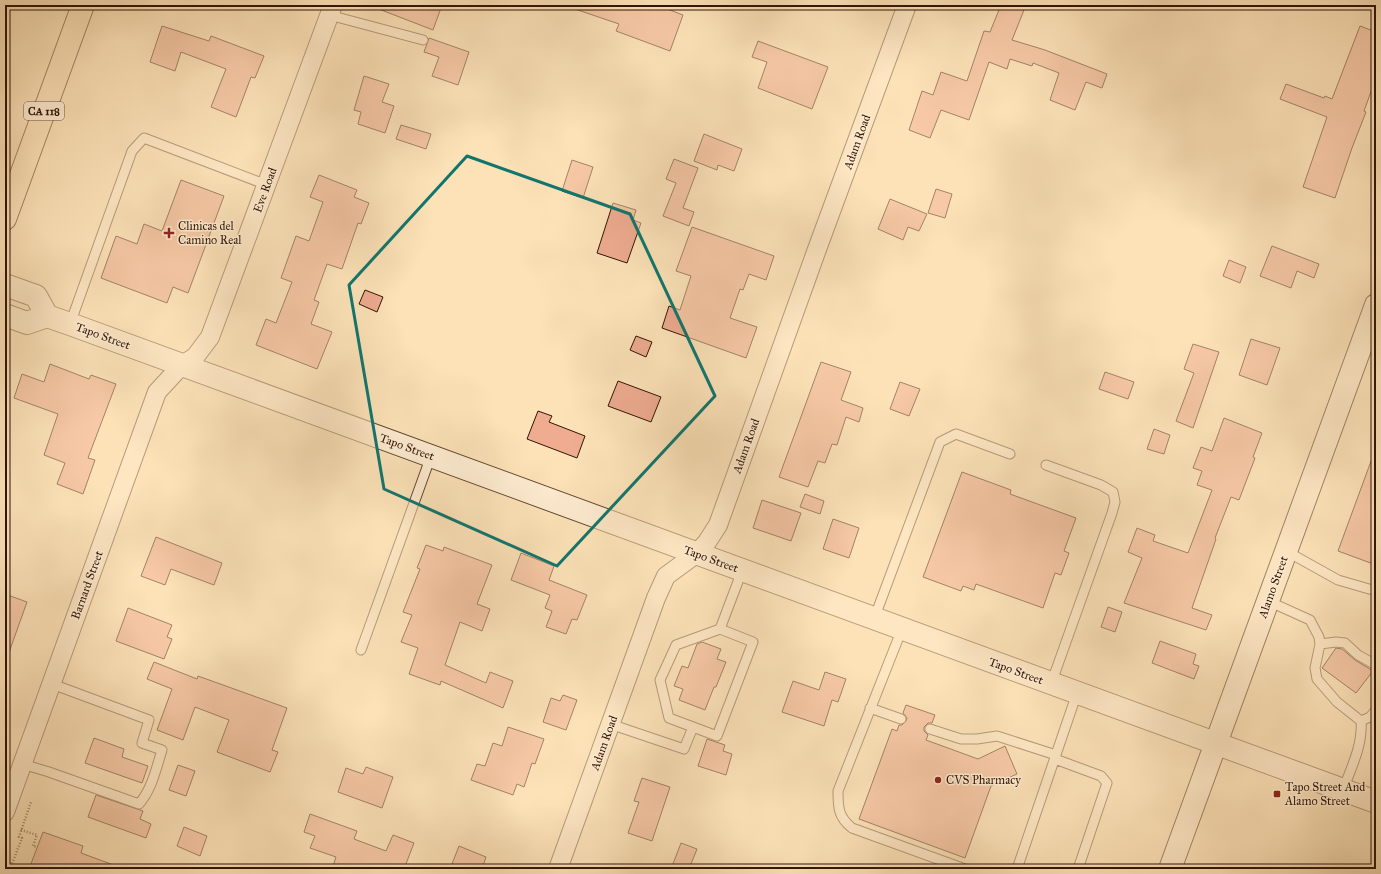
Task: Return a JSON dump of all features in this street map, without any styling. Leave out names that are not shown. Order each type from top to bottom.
[{"type":"highway","name":"CA 118","points":[[5,218],[83,5]]},
{"type":"street","name":"Adam Road","points":[[558,869],[610,724],[666,576],[696,554],[718,525],[816,252],[908,5]]},
{"type":"street","name":"Eve Road","points":[[182,365],[195,357],[210,337],[331,10]]},
{"type":"street","points":[[5,285],[36,296],[47,316],[27,323],[5,315]]},
{"type":"street","name":"Alamo Street","points":[[1170,869],[1376,305]]},
{"type":"street","name":"Tapo Street","points":[[47,316],[1376,802]]},
{"type":"street","name":"Barnard Street","points":[[5,812],[157,392],[182,365]]},
{"type":"lane","points":[[331,10],[423,40]]},
{"type":"lane","points":[[70,324],[132,151],[144,138],[267,185]]},
{"type":"lane","points":[[874,619],[940,442],[956,434],[1010,454]]},
{"type":"lane","points":[[361,650],[431,456]]},
{"type":"lane","points":[[1046,465],[1101,484],[1113,492],[1115,502],[1051,684]]},
{"type":"lane","points":[[1286,551],[1338,580],[1376,591]]},
{"type":"lane","points":[[720,629],[742,571]]},
{"type":"lane","points":[[1268,601],[1310,620],[1319,637],[1320,644],[1315,668],[1317,679],[1337,702],[1361,721],[1362,731],[1356,757],[1343,790]]},
{"type":"lane","points":[[720,629],[753,642],[717,736],[669,718],[660,680],[676,645],[720,629]]},
{"type":"lane","points":[[902,629],[838,791],[838,810],[845,823],[852,828],[965,869]]},
{"type":"lane","points":[[1320,644],[1336,642],[1345,643],[1358,655],[1376,665]]},
{"type":"lane","points":[[22,764],[139,804],[146,796],[151,786],[162,750],[142,743],[149,720],[52,684]]},
{"type":"lane","points":[[1017,869],[1077,693]]},
{"type":"lane","points":[[870,708],[901,719]]},
{"type":"lane","points":[[1361,721],[1370,717],[1376,710]]},
{"type":"lane","points":[[610,724],[684,749],[693,727]]},
{"type":"lane","points":[[930,729],[961,739],[977,740],[997,736],[1055,757],[1101,776],[1107,783],[1078,869]]},
{"type":"path","points":[[10,869],[22,838],[19,837],[32,802]]},
{"type":"path","points":[[21,830],[37,834],[33,846],[37,847]]},
{"type":"highlighted area","points":[[467,156],[630,214],[715,396],[557,566],[384,489],[349,285]]},
{"type":"building","points":[[371,5],[442,5],[433,30]]},
{"type":"building","points":[[570,5],[657,5],[683,15],[670,51],[616,31],[619,24],[569,7]]},
{"type":"building","points":[[1001,5],[1026,5],[1012,40],[1045,50],[1107,74],[1102,88],[1086,82],[1075,110],[1050,100],[1059,73],[1033,63],[1032,66],[1010,59],[1007,69],[989,62],[969,120],[941,110],[930,138],[909,130],[922,91],[933,95],[941,72],[967,81],[984,31],[990,32]]},
{"type":"building","points":[[162,26],[209,41],[211,36],[264,56],[255,78],[251,77],[236,117],[211,107],[226,69],[181,52],[175,71],[150,62]]},
{"type":"building","points":[[1360,26],[1376,32],[1376,78],[1364,111],[1366,112],[1335,198],[1303,187],[1327,117],[1280,99],[1286,84],[1324,98],[1325,96],[1332,99]]},
{"type":"building","points":[[429,38],[469,52],[458,85],[432,76],[439,57],[424,52]]},
{"type":"building","points":[[758,41],[828,67],[812,109],[758,88],[767,62],[752,57]]},
{"type":"building","points":[[364,76],[389,84],[382,102],[394,106],[385,133],[358,124],[361,112],[354,110]]},
{"type":"building","points":[[401,125],[431,134],[426,149],[396,139]]},
{"type":"building","points":[[704,134],[742,149],[734,171],[718,165],[717,170],[694,161]]},
{"type":"building","points":[[674,159],[698,168],[683,208],[694,212],[689,226],[663,216],[676,183],[666,179]]},
{"type":"building","points":[[572,160],[593,167],[583,198],[562,191]]},
{"type":"building","points":[[319,175],[357,190],[354,197],[369,203],[361,224],[358,223],[342,269],[327,264],[314,300],[319,302],[311,324],[332,332],[317,369],[256,345],[266,319],[276,323],[292,282],[281,278],[296,236],[309,241],[323,202],[310,197]]},
{"type":"building","points":[[181,180],[224,196],[188,293],[173,287],[167,303],[101,278],[116,236],[137,244],[144,224],[162,231]]},
{"type":"building","points":[[936,189],[952,194],[945,218],[928,213]]},
{"type":"building","points":[[890,199],[927,214],[919,231],[908,227],[903,240],[878,229]]},
{"type":"building","points":[[613,203],[636,210],[633,220],[641,223],[627,263],[597,253]]},
{"type":"building","points":[[692,227],[774,256],[766,280],[749,274],[743,290],[740,289],[730,318],[757,327],[746,358],[662,328],[669,306],[680,310],[691,276],[676,271]]},
{"type":"building","points":[[1272,246],[1319,264],[1314,278],[1297,271],[1291,288],[1260,276]]},
{"type":"building","points":[[1229,260],[1246,267],[1240,283],[1223,276]]},
{"type":"building","points":[[365,290],[383,297],[377,312],[359,304]]},
{"type":"building","points":[[636,336],[652,342],[646,357],[630,350]]},
{"type":"building","points":[[1251,339],[1280,348],[1267,385],[1239,375]]},
{"type":"building","points":[[1193,344],[1219,352],[1193,428],[1176,421],[1194,373],[1184,369]]},
{"type":"building","points":[[821,362],[851,372],[841,400],[863,408],[859,422],[846,417],[837,445],[832,444],[825,463],[818,461],[808,487],[779,477]]},
{"type":"building","points":[[50,364],[89,379],[91,375],[116,384],[88,458],[95,460],[83,494],[57,484],[65,463],[44,455],[58,414],[14,398],[22,374],[44,382]]},
{"type":"building","points":[[1105,372],[1134,382],[1128,399],[1099,389]]},
{"type":"building","points":[[618,381],[661,397],[651,422],[608,406]]},
{"type":"building","points":[[900,382],[920,389],[909,416],[890,409]]},
{"type":"building","points":[[538,411],[552,416],[549,422],[585,436],[577,458],[527,439]]},
{"type":"building","points":[[1224,418],[1262,433],[1253,457],[1255,458],[1239,500],[1231,497],[1215,538],[1216,539],[1192,608],[1212,615],[1206,630],[1124,603],[1142,558],[1128,552],[1137,528],[1155,535],[1153,541],[1188,553],[1212,490],[1197,485],[1202,471],[1193,468],[1201,447],[1212,451]]},
{"type":"building","points":[[1154,429],[1170,435],[1164,454],[1147,449]]},
{"type":"building","points":[[1374,453],[1376,453],[1376,565],[1338,551]]},
{"type":"building","points":[[962,472],[1011,490],[1010,494],[1076,518],[1064,551],[1069,553],[1061,575],[1055,573],[1043,608],[976,584],[974,590],[963,586],[961,591],[923,577]]},
{"type":"building","points":[[805,494],[824,501],[820,514],[800,507]]},
{"type":"building","points":[[762,500],[801,513],[791,541],[753,528]]},
{"type":"building","points":[[833,519],[859,528],[849,558],[823,549]]},
{"type":"building","points":[[156,537],[222,563],[214,585],[171,569],[165,585],[141,576]]},
{"type":"building","points":[[426,545],[443,551],[444,547],[492,565],[477,604],[490,609],[482,631],[460,622],[445,665],[486,683],[490,672],[513,681],[503,708],[441,681],[440,685],[409,674],[418,648],[401,642],[412,615],[403,612],[420,569],[417,568]]},
{"type":"building","points":[[521,553],[554,566],[549,580],[587,595],[577,620],[572,619],[566,634],[546,627],[552,611],[545,608],[550,595],[511,580]]},
{"type":"building","points":[[5,594],[27,602],[7,658],[5,657]]},
{"type":"building","points":[[1108,607],[1122,612],[1115,632],[1101,627]]},
{"type":"building","points":[[128,608],[172,625],[167,637],[172,639],[164,659],[116,641]]},
{"type":"building","points":[[1160,641],[1196,654],[1193,664],[1199,666],[1194,679],[1152,663]]},
{"type":"building","points":[[702,642],[721,649],[717,659],[726,662],[705,710],[679,700],[683,689],[674,686],[682,666],[688,668],[697,644]]},
{"type":"building","points":[[1336,648],[1342,649],[1355,660],[1373,671],[1356,693],[1322,668]]},
{"type":"building","points":[[154,662],[197,679],[198,676],[287,708],[272,750],[278,752],[270,772],[217,752],[229,720],[195,707],[183,740],[157,730],[172,689],[147,679]]},
{"type":"building","points":[[825,672],[846,679],[838,702],[832,700],[824,726],[782,712],[793,681],[819,690]]},
{"type":"building","points":[[563,695],[577,700],[566,730],[543,722],[551,698],[560,701]]},
{"type":"building","name":"CVS Pharmacy","points":[[906,705],[935,715],[932,723],[928,723],[924,727],[924,731],[928,735],[926,740],[978,759],[1005,746],[1017,774],[991,786],[965,858],[859,819],[892,729],[897,731],[899,725],[902,725],[906,721],[907,718],[903,713]]},
{"type":"building","points":[[508,727],[544,739],[535,764],[532,763],[524,787],[517,784],[513,795],[471,780],[477,764],[485,766],[493,743],[502,746]]},
{"type":"building","points":[[94,738],[124,749],[122,757],[148,766],[142,783],[85,763]]},
{"type":"building","points":[[707,739],[725,745],[723,751],[732,754],[726,775],[698,766]]},
{"type":"building","points":[[178,765],[195,771],[186,796],[169,790]]},
{"type":"building","points":[[366,767],[393,777],[382,808],[338,792],[346,768],[363,774]]},
{"type":"building","points":[[642,778],[670,787],[652,841],[628,833],[639,802],[634,801]]},
{"type":"building","points":[[96,795],[143,811],[140,819],[151,824],[146,838],[88,817]]},
{"type":"building","points":[[310,814],[357,831],[354,839],[386,851],[393,835],[414,843],[404,869],[332,869],[336,857],[310,848],[315,836],[304,832]]},
{"type":"building","points":[[184,827],[207,836],[200,856],[177,846]]},
{"type":"building","points":[[43,832],[83,846],[81,853],[119,867],[118,869],[29,869]]},
{"type":"building","points":[[681,843],[697,849],[689,869],[671,869]]},
{"type":"building","points":[[459,846],[486,857],[482,869],[450,869]]},
{"type":"place","name":"Clinicas del Camino Real","points":[[169,233]]},
{"type":"place","name":"CVS Pharmacy","points":[[938,780]]},
{"type":"place","name":"Tapo Street And Alamo Street","points":[[1277,794]]}]
